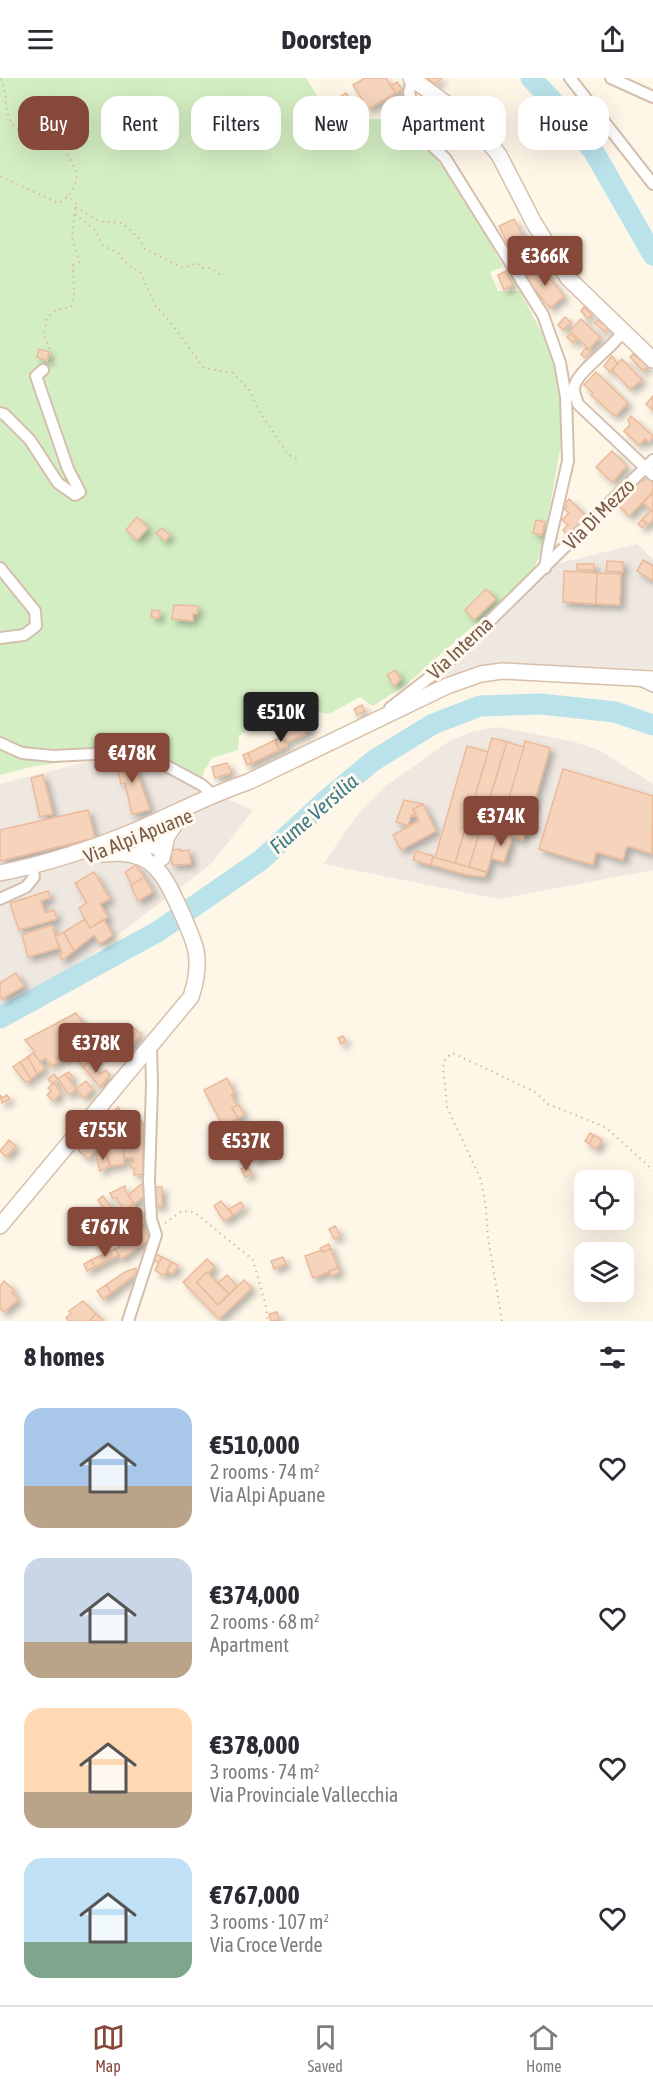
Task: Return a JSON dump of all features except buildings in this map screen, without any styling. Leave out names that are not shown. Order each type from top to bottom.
[{"type":"main road","points":[[412,78],[482,134],[500,155],[553,256],[568,278],[653,360]]},
{"type":"main road","points":[[141,834],[213,795],[239,785],[447,686],[481,674],[502,671],[653,679]]},
{"type":"main road","name":"Via Alpi Apuane","points":[[0,873],[98,850],[176,824],[216,803],[239,785]]},
{"type":"main road","points":[[165,882],[162,851],[167,836],[176,824]]},
{"type":"main road","points":[[141,834],[162,851]]},
{"type":"main road","points":[[141,834],[144,859]]},
{"type":"main road","points":[[0,1226],[151,1047],[191,997],[197,981],[196,951],[188,927],[165,882],[144,859],[123,853],[98,850]]},
{"type":"street","points":[[412,78],[409,93],[423,136],[445,159],[543,315],[560,363],[566,397],[568,461],[545,568]]},
{"type":"street","points":[[570,78],[653,184]]},
{"type":"street","points":[[611,78],[653,97]]},
{"type":"street","points":[[623,331],[618,339],[578,378],[574,388],[578,404],[650,468]]},
{"type":"street","points":[[0,413],[4,414],[30,440],[58,483],[75,495],[80,492],[68,469],[36,376],[43,370]]},
{"type":"street","name":"Via Di Mezzo","points":[[545,568],[650,468]]},
{"type":"street","points":[[0,568],[35,611],[36,626],[24,635],[0,638]]},
{"type":"street","name":"Via Interna","points":[[371,723],[443,667],[545,568]]},
{"type":"street","points":[[0,742],[22,753],[53,756],[93,754],[123,748],[137,750],[202,785],[213,795]]},
{"type":"street","points":[[0,899],[26,887],[34,877],[32,867]]},
{"type":"street","points":[[128,1321],[156,1235],[151,1219],[149,1180],[151,1047]]},
{"type":"lane","points":[[634,679],[653,689]]},
{"type":"path","points":[[0,79],[4,85],[6,111],[15,127],[26,134],[55,139],[62,143],[77,175],[73,189],[65,200],[58,203],[0,176]]},
{"type":"path","points":[[43,370],[55,364],[44,335],[46,318],[56,310],[71,307],[74,298],[73,265],[79,262],[72,236],[76,203],[67,196]]},
{"type":"path","points":[[76,207],[98,221],[122,223],[138,237],[145,249],[159,257],[183,268],[197,263],[202,268],[210,267],[221,276]]},
{"type":"path","points":[[75,214],[96,231],[103,246],[118,253],[129,266],[140,272],[155,304],[204,368],[232,373],[250,391],[288,454],[299,460]]},
{"type":"path","points":[[502,1321],[481,1180],[447,1107],[443,1067],[445,1059],[452,1053],[535,1092],[548,1104],[605,1127],[653,1170]]},
{"type":"path","points":[[156,1235],[168,1219],[182,1211],[194,1212],[253,1260],[268,1321]]},
{"type":"shaded area","points":[[637,544],[653,559],[653,669],[498,664],[438,678],[556,564]]},
{"type":"shaded area","points":[[497,727],[571,741],[599,750],[653,784],[653,870],[498,899],[323,864],[358,814],[387,785],[451,740],[472,732]]},
{"type":"shaded area","points":[[130,751],[199,787],[253,810],[212,863],[52,985],[0,1007],[0,784]]},
{"type":"green space","points":[[0,78],[306,78],[317,96],[293,96],[293,150],[369,150],[369,119],[381,119],[381,150],[428,150],[465,195],[503,267],[490,272],[498,291],[520,291],[551,351],[560,392],[562,439],[543,545],[535,567],[515,589],[407,684],[373,706],[360,697],[329,714],[304,709],[277,715],[251,727],[239,736],[238,750],[212,758],[204,771],[199,787],[130,751],[31,767],[0,775]]},
{"type":"waterway","name":"Fiume Versilia","points":[[531,78],[560,109],[594,152],[653,255]]},
{"type":"waterway","name":"Fiume Versilia","points":[[0,1018],[157,932],[261,860],[325,801],[373,761],[433,724],[480,706],[541,704],[615,712],[653,725]]}]
